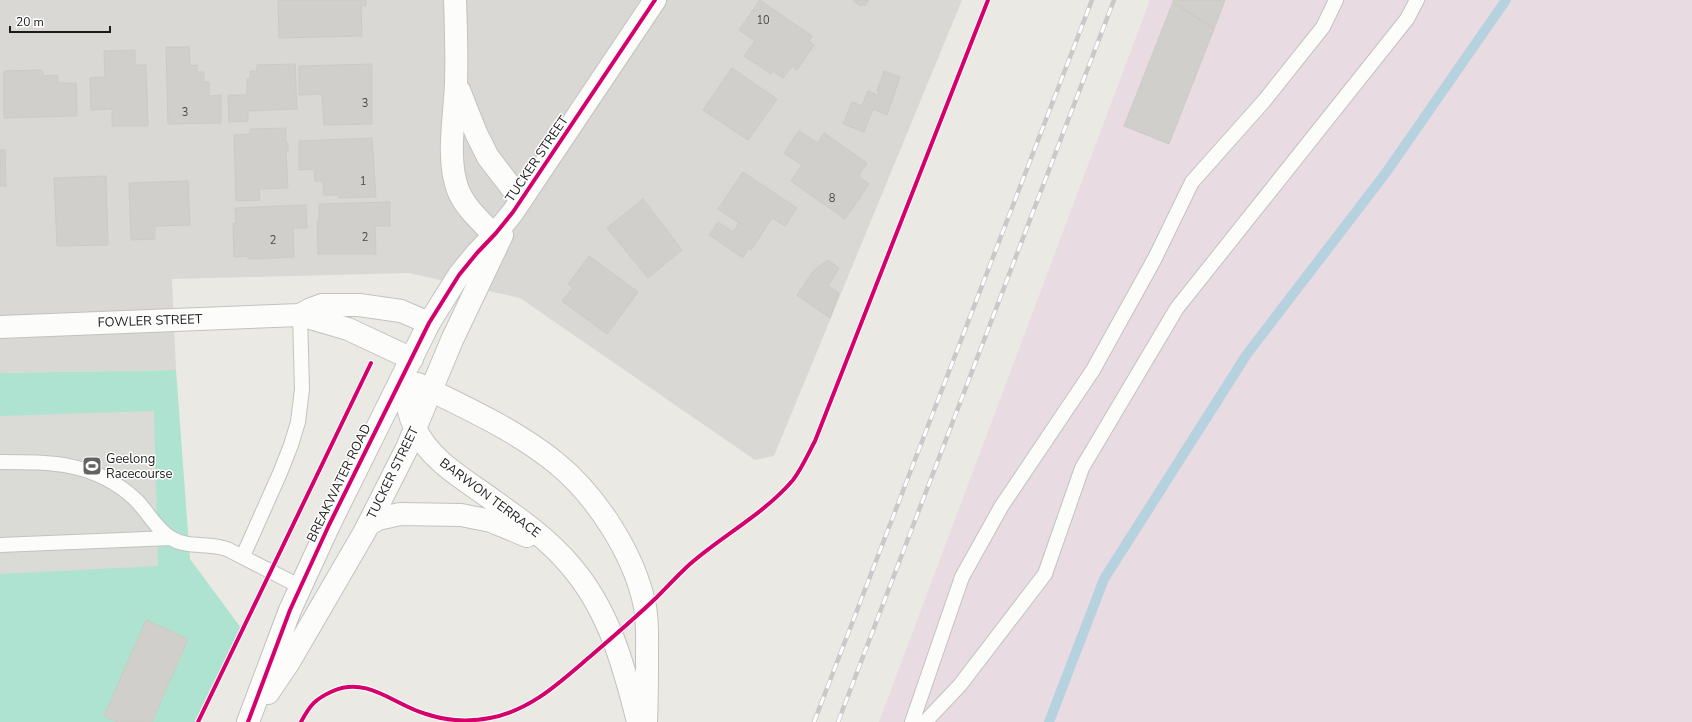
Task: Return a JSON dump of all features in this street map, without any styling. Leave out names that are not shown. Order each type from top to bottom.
[{"type":"street","points":[[455,0],[456,81],[453,149],[456,184],[465,202],[497,238]]},
{"type":"street","name":"TUCKER STREET","points":[[249,722],[290,662],[368,525],[407,448],[497,238],[655,0]]},
{"type":"street","points":[[456,81],[476,133],[488,157],[517,206]]},
{"type":"street","name":"TUCKER STREET","points":[[429,324],[459,275],[477,253],[497,238]]},
{"type":"street","name":"FOWLER STREET","points":[[300,315],[322,305],[359,305],[401,311],[429,324]]},
{"type":"street","name":"FOWLER STREET","points":[[0,327],[300,315],[353,331],[408,368],[431,391]]},
{"type":"street","points":[[408,368],[447,353],[429,324]]},
{"type":"street","name":"BREAKWATER ROAD","points":[[249,722],[266,679],[281,633],[329,525],[429,324]]},
{"type":"street","name":"BARWON TERRACE","points":[[408,368],[406,398],[415,428],[426,446],[439,459],[536,532],[569,564],[592,595],[613,637],[638,722]]},
{"type":"street","points":[[431,391],[488,420],[555,462],[582,489],[605,519],[623,547],[631,564],[638,580],[645,608],[648,634],[646,722]]},
{"type":"street","name":"BARWON TERRACE","points":[[368,525],[378,519],[400,514],[471,516],[497,523],[522,533],[551,550],[569,564]]},
{"type":"street","points":[[301,587],[326,599]]},
{"type":"lane","points":[[912,722],[962,577],[1001,507],[1092,370],[1154,260],[1192,182],[1264,101],[1323,27],[1336,0]]},
{"type":"lane","points":[[925,722],[960,685],[1045,574],[1082,468],[1176,308],[1407,19],[1417,0]]},
{"type":"lane","points":[[243,556],[289,452],[298,422],[302,389],[300,315]]},
{"type":"lane","points":[[0,462],[50,462],[79,468],[114,482],[136,501],[156,524],[171,538],[188,545],[219,546],[243,556],[301,587]]},
{"type":"lane","points":[[0,545],[171,538]]},
{"type":"shaded area","points":[[0,0],[962,0],[774,456],[755,460],[520,298],[409,273],[172,279],[176,370],[0,373]]},
{"type":"shaded area","points":[[1150,0],[1692,0],[1692,722],[879,722]]},
{"type":"shaded area","points":[[154,411],[158,566],[0,574],[0,416]]},
{"type":"green space","name":"Geelong Racecourse","points":[[176,370],[190,559],[241,628],[195,722],[0,722],[0,373]]},
{"type":"building","points":[[278,0],[366,0],[366,6],[361,6],[362,36],[279,38]]},
{"type":"building","points":[[760,0],[812,36],[809,41],[814,45],[797,70],[792,66],[783,78],[773,71],[771,74],[744,56],[755,41],[739,30]]},
{"type":"building","points":[[852,0],[869,0],[865,6],[862,4],[861,6]]},
{"type":"building","points":[[1173,0],[1225,0],[1214,29],[1173,2]]},
{"type":"building","points":[[1173,2],[1214,29],[1169,144],[1124,126]]},
{"type":"building","points":[[166,47],[189,47],[190,64],[191,66],[197,65],[197,72],[204,72],[204,82],[209,82],[209,96],[221,95],[221,123],[168,124]]},
{"type":"building","points":[[135,50],[135,65],[146,65],[148,126],[112,126],[112,109],[91,110],[90,78],[105,77],[104,51]]},
{"type":"building","points":[[295,64],[297,109],[248,111],[248,121],[229,122],[228,95],[247,95],[247,79],[250,78],[250,71],[257,71],[257,65]]},
{"type":"building","points":[[372,64],[372,124],[324,125],[322,94],[299,95],[299,66]]},
{"type":"building","points":[[732,68],[777,99],[748,140],[703,110]]},
{"type":"building","points":[[42,70],[43,76],[58,75],[58,83],[76,83],[77,116],[4,118],[4,71]]},
{"type":"building","points":[[884,71],[900,77],[887,115],[873,109],[864,132],[843,124],[852,102],[862,106],[868,91],[878,95],[879,92],[877,91]]},
{"type":"building","points":[[286,128],[286,143],[288,143],[288,151],[286,151],[288,188],[259,189],[260,200],[236,201],[234,135],[250,134],[250,129]]},
{"type":"building","points":[[799,131],[818,143],[824,133],[867,163],[858,176],[869,184],[845,219],[791,181],[802,165],[784,153]]},
{"type":"building","points":[[372,138],[376,197],[339,198],[339,195],[324,195],[323,181],[315,181],[314,169],[299,170],[299,141]]},
{"type":"building","points":[[0,150],[5,150],[6,186],[0,186]]},
{"type":"building","points":[[743,172],[797,208],[785,226],[772,218],[751,250],[749,248],[743,258],[709,235],[718,222],[733,232],[739,223],[718,209]]},
{"type":"building","points":[[106,176],[108,245],[57,246],[54,178]]},
{"type":"building","points":[[188,181],[190,225],[155,226],[155,239],[131,240],[129,183]]},
{"type":"building","points":[[643,199],[682,250],[648,278],[607,228]]},
{"type":"building","points":[[390,202],[390,226],[375,226],[376,254],[318,254],[317,221],[319,221],[319,204]]},
{"type":"building","points":[[306,205],[307,228],[293,228],[294,257],[248,259],[248,256],[234,257],[233,223],[236,223],[235,208]]},
{"type":"building","points":[[589,256],[638,292],[607,334],[562,301],[573,288],[568,284]]},
{"type":"building","points":[[828,260],[839,268],[828,286],[839,293],[830,318],[797,295],[814,270]]},
{"type":"building","points":[[146,620],[188,639],[152,722],[118,722],[104,716]]},
{"type":"waterway","points":[[1049,722],[1104,579],[1247,354],[1385,174],[1506,0]]},
{"type":"railway","points":[[814,722],[1092,0]]},
{"type":"railway","points":[[838,722],[1114,0]]},
{"type":"cycle path","points":[[248,722],[290,610],[329,525],[429,323],[459,275],[513,212],[655,0]]},
{"type":"cycle path","points":[[301,722],[307,711],[317,700],[333,691],[346,687],[369,689],[414,710],[450,719],[466,720],[490,718],[519,708],[533,701],[557,684],[617,634],[690,564],[756,514],[782,492],[793,480],[815,441],[988,0]]},
{"type":"cycle path","points":[[198,722],[371,363]]},
{"type":"place","name":"Geelong Racecourse","points":[[92,466]]}]
